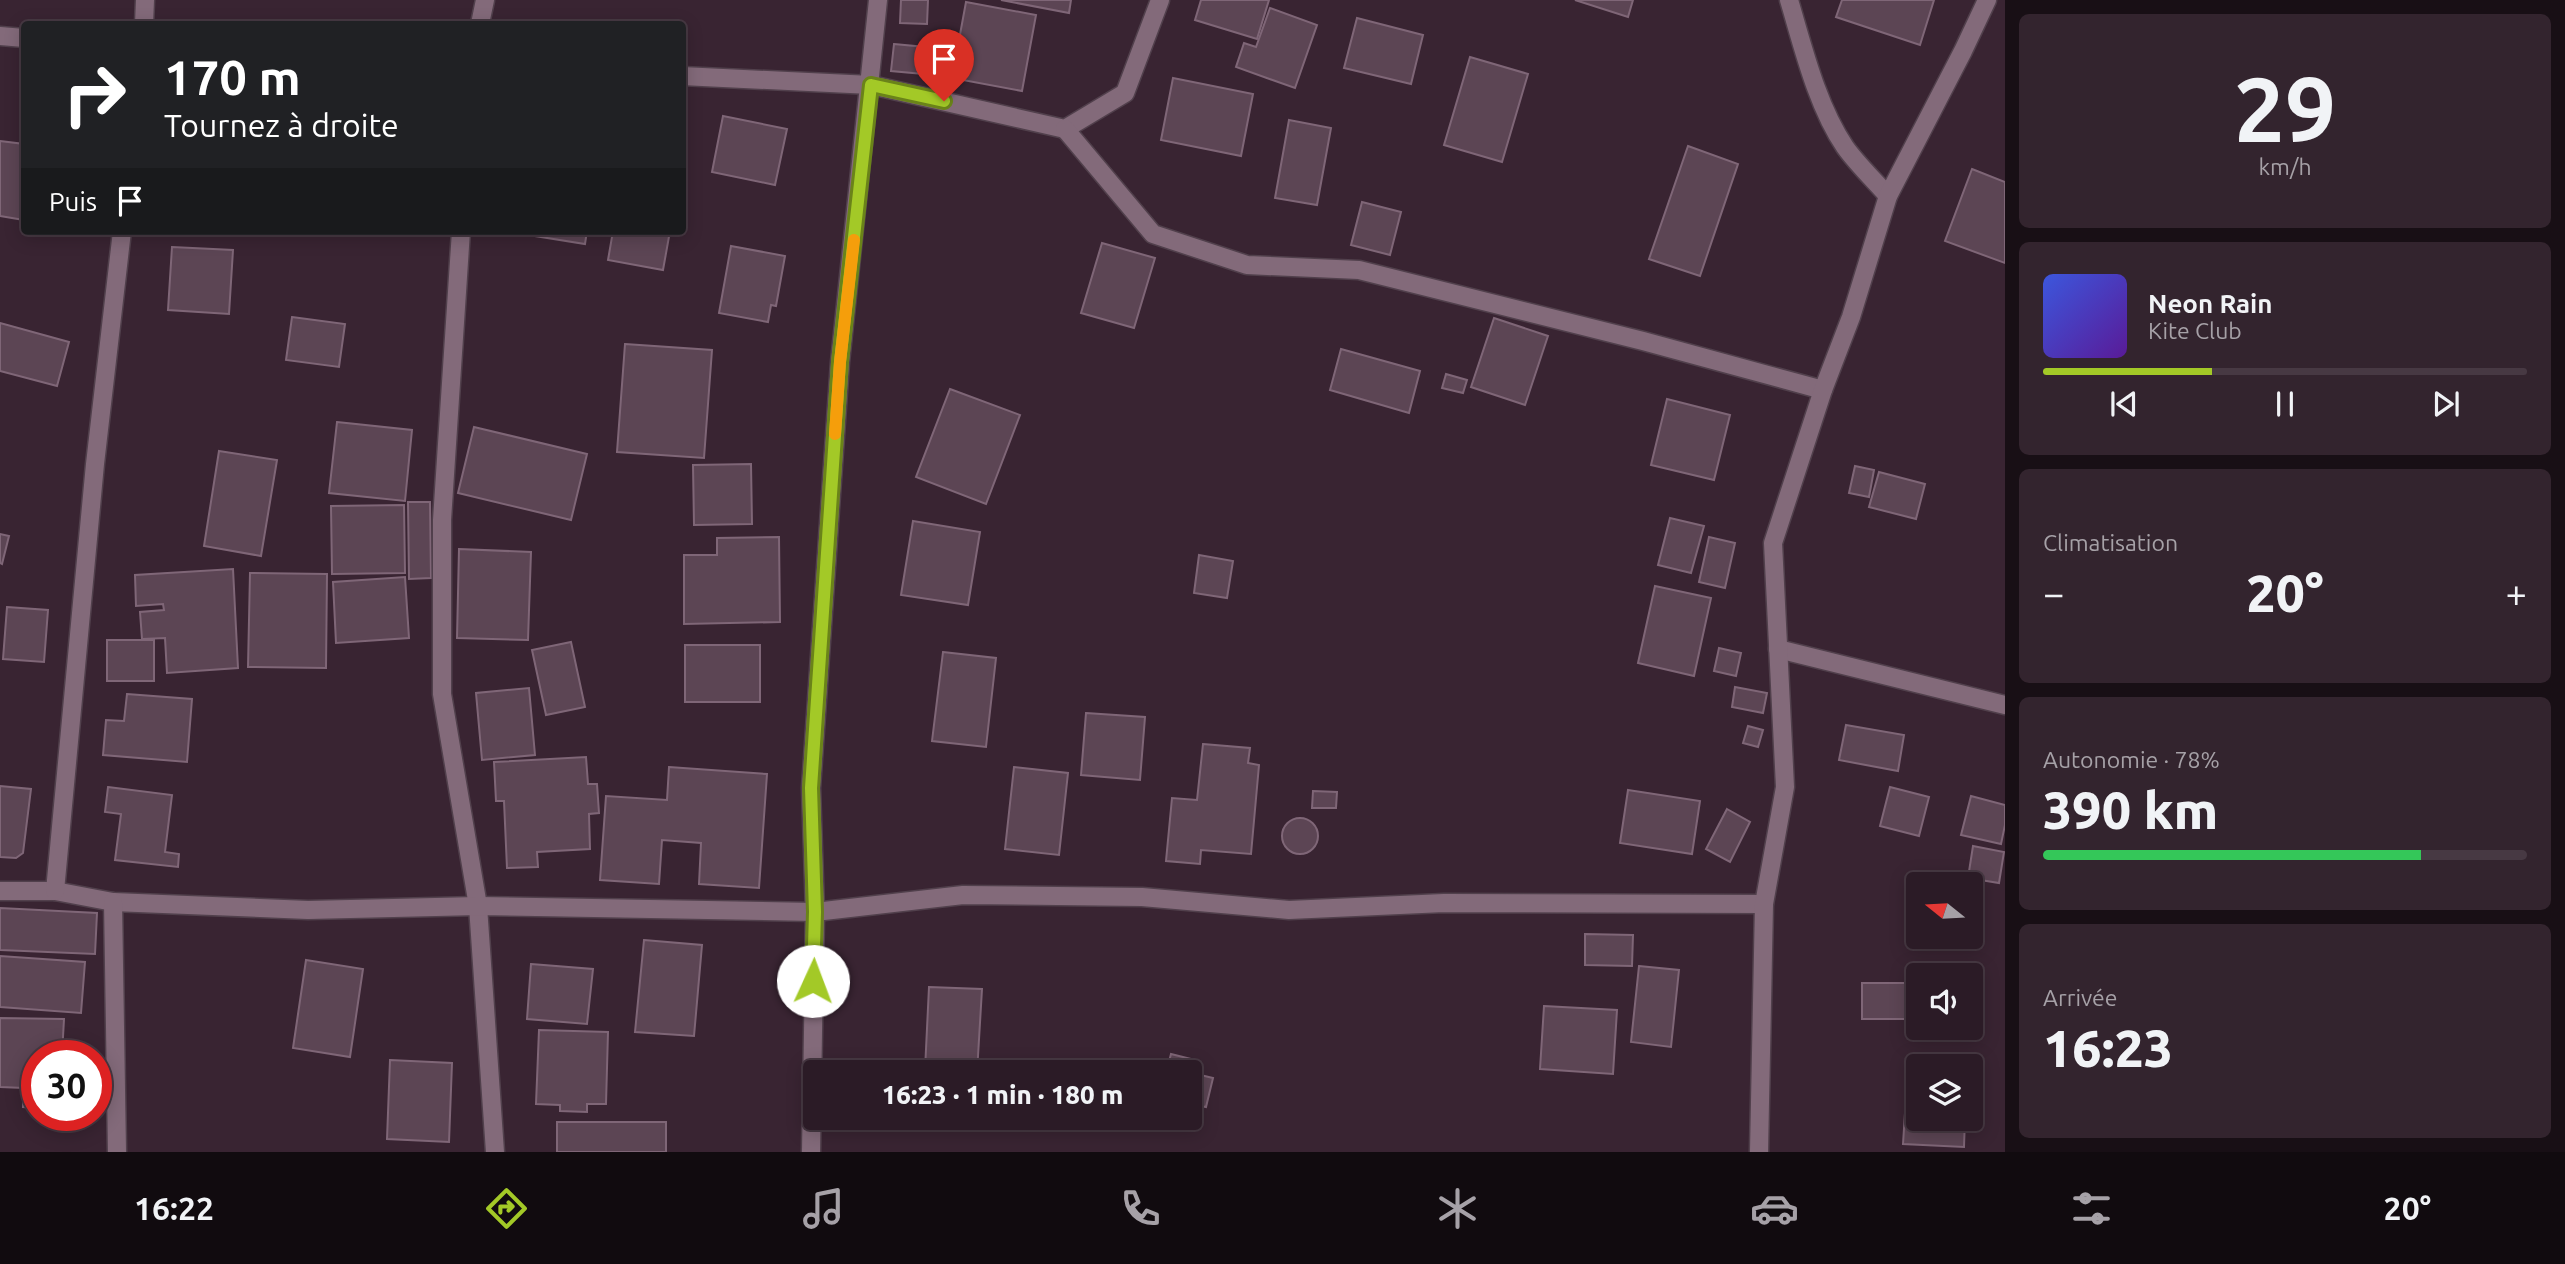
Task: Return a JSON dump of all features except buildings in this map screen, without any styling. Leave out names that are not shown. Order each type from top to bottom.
[{"type":"street","points":[[144,21],[145,0]]},
{"type":"street","points":[[481,21],[485,0]]},
{"type":"street","points":[[811,1152],[815,912],[811,774],[840,362],[878,0]]},
{"type":"street","points":[[1065,129],[1125,93],[1160,0]]},
{"type":"street","points":[[1789,0],[1801,43],[1829,118],[1846,148],[1888,196]]},
{"type":"street","points":[[1759,1152],[1764,904],[1784,786],[1773,543],[1822,390],[1851,317],[1888,196],[1964,51],[1987,0]]},
{"type":"street","points":[[0,36],[21,38]]},
{"type":"street","points":[[686,76],[871,85],[1065,129],[1153,234],[1247,265],[1359,270],[1643,341],[1822,390]]},
{"type":"street","points":[[55,891],[95,464],[122,235]]},
{"type":"street","points":[[461,235],[442,520],[442,694],[478,906],[495,1152]]},
{"type":"street","points":[[1778,649],[2005,705]]},
{"type":"street","points":[[0,891],[55,891],[113,902],[308,910],[478,906],[815,912],[963,895],[1142,897],[1289,910],[1444,903],[1764,904]]},
{"type":"street","points":[[113,902],[117,1152]]},
{"type":"slow traffic","points":[[835,434],[854,240]]},
{"type":"route","points":[[813,981],[815,912],[811,788],[840,362],[871,85],[944,101]]}]
